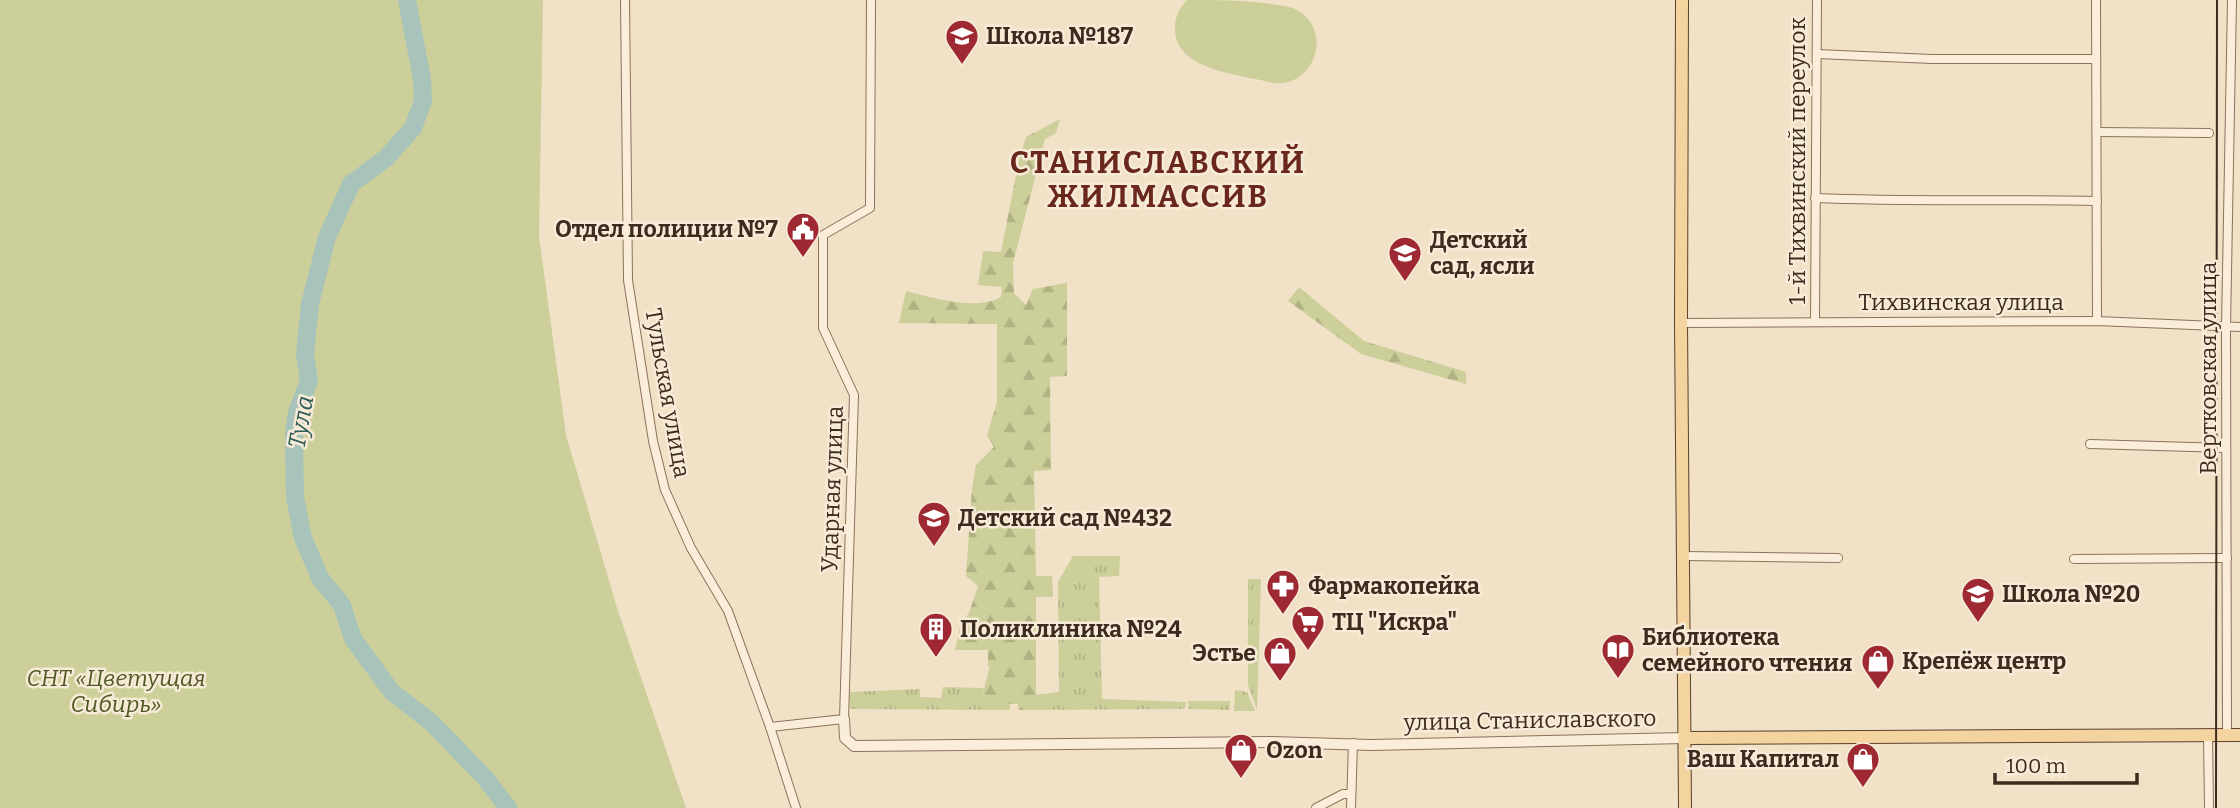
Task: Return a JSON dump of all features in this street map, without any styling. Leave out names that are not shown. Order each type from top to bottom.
[{"type":"main road","points":[[1682,0],[1681,323],[1685,808]]},
{"type":"main road","name":"улица Станиславского","points":[[1685,738],[2234,735]]},
{"type":"street","name":"Тульская улица","points":[[625,0],[628,280],[653,441],[665,490],[691,548],[728,611],[796,808]]},
{"type":"street","name":"Ударная улица","points":[[844,719],[854,395],[823,328],[823,235],[870,208],[871,0]]},
{"type":"street","name":"1-й Тихвинский переулок","points":[[1815,322],[1817,0]]},
{"type":"street","points":[[2096,0],[2097,321]]},
{"type":"street","name":"Вертковская улица","points":[[2232,0],[2226,447],[2234,735]]},
{"type":"street","points":[[1817,54],[1932,59],[2095,59]]},
{"type":"street","points":[[2098,132],[2209,133]]},
{"type":"street","points":[[1815,198],[1903,202],[1980,199],[2097,201]]},
{"type":"street","name":"Тихвинская улица","points":[[1681,323],[2097,321],[2240,327]]},
{"type":"street","points":[[2090,444],[2226,447]]},
{"type":"street","points":[[1684,555],[1838,558]]},
{"type":"street","points":[[2074,559],[2227,558]]},
{"type":"street","points":[[770,727],[844,719]]},
{"type":"street","name":"улица Станиславского","points":[[844,719],[845,738],[855,746],[1507,743],[1685,738]]},
{"type":"street","points":[[2208,735],[2209,808]]},
{"type":"street","points":[[1351,808],[1353,743]]},
{"type":"street","points":[[1316,808],[1343,794],[1351,794]]},
{"type":"green space","name":"СНТ «Цветущая Сибирь»","points":[[0,0],[543,0],[539,236],[566,435],[618,611],[686,808],[0,808]]},
{"type":"green space","points":[[1187,0],[1254,2],[1293,8],[1306,17],[1314,29],[1317,43],[1308,68],[1298,78],[1285,83],[1269,82],[1210,68],[1196,61],[1185,53],[1177,42],[1176,20]]},
{"type":"green space","points":[[1060,119],[1056,133],[1045,139],[1013,263],[1014,293],[1026,305],[1033,289],[1067,283],[1067,376],[1050,377],[1051,470],[1034,471],[1036,576],[1052,576],[1053,597],[1036,597],[1036,704],[980,704],[990,666],[988,667],[988,650],[955,650],[961,623],[969,613],[978,586],[966,576],[972,489],[976,465],[994,447],[987,435],[997,402],[997,324],[899,323],[906,291],[967,303],[991,301],[1001,297],[1002,287],[978,285],[983,251],[1001,252],[1026,137]]},
{"type":"green space","points":[[1299,287],[1364,341],[1466,372],[1466,384],[1361,354],[1288,301]]},
{"type":"green space","points":[[1073,556],[1120,556],[1119,576],[1099,577],[1102,699],[1186,702],[1184,709],[1018,710],[1018,704],[1035,704],[1036,695],[1059,692],[1058,582]]},
{"type":"green space","points":[[1248,579],[1261,579],[1257,710],[1248,685]]},
{"type":"green space","points":[[943,687],[984,688],[980,704],[1010,704],[1010,710],[850,709],[850,692],[920,689],[920,697],[941,698]]},
{"type":"green space","points":[[1235,690],[1247,692],[1255,711],[1234,711]]},
{"type":"green space","points":[[1188,701],[1230,701],[1230,710],[1189,709]]},
{"type":"waterway","name":"Тула","points":[[407,0],[422,79],[423,101],[413,128],[386,158],[351,184],[327,237],[310,304],[305,354],[309,381],[297,412],[294,433],[295,497],[303,538],[320,578],[342,605],[353,639],[392,692],[432,723],[485,778],[508,808]]},
{"type":"tram line","points":[[2216,808],[2217,0]]},
{"type":"place","name":"Школа №187","points":[[962,66]]},
{"type":"place","name":"Отдел полиции №7","points":[[803,259]]},
{"type":"place","name":"Детский сад, ясли","points":[[1405,283]]},
{"type":"place","name":"Детский сад №432","points":[[934,548]]},
{"type":"place","name":"Фармакопейка","points":[[1283,616]]},
{"type":"place","name":"Школа №20","points":[[1978,624]]},
{"type":"place","name":"ТЦ \"Искра\"","points":[[1308,652]]},
{"type":"place","name":"Поликлиника №24","points":[[936,659]]},
{"type":"place","name":"Библиотека семейного чтения","points":[[1618,680]]},
{"type":"place","name":"Эстье","points":[[1280,683]]},
{"type":"place","name":"Крепёж центр","points":[[1878,691]]},
{"type":"place","name":"Ozon","points":[[1241,780]]},
{"type":"place","name":"Ваш Капитал","points":[[1863,789]]},
{"type":"district","name":"СТАНИСЛАВСКИЙ ЖИЛМАССИВ","points":[[1158,180]]}]
